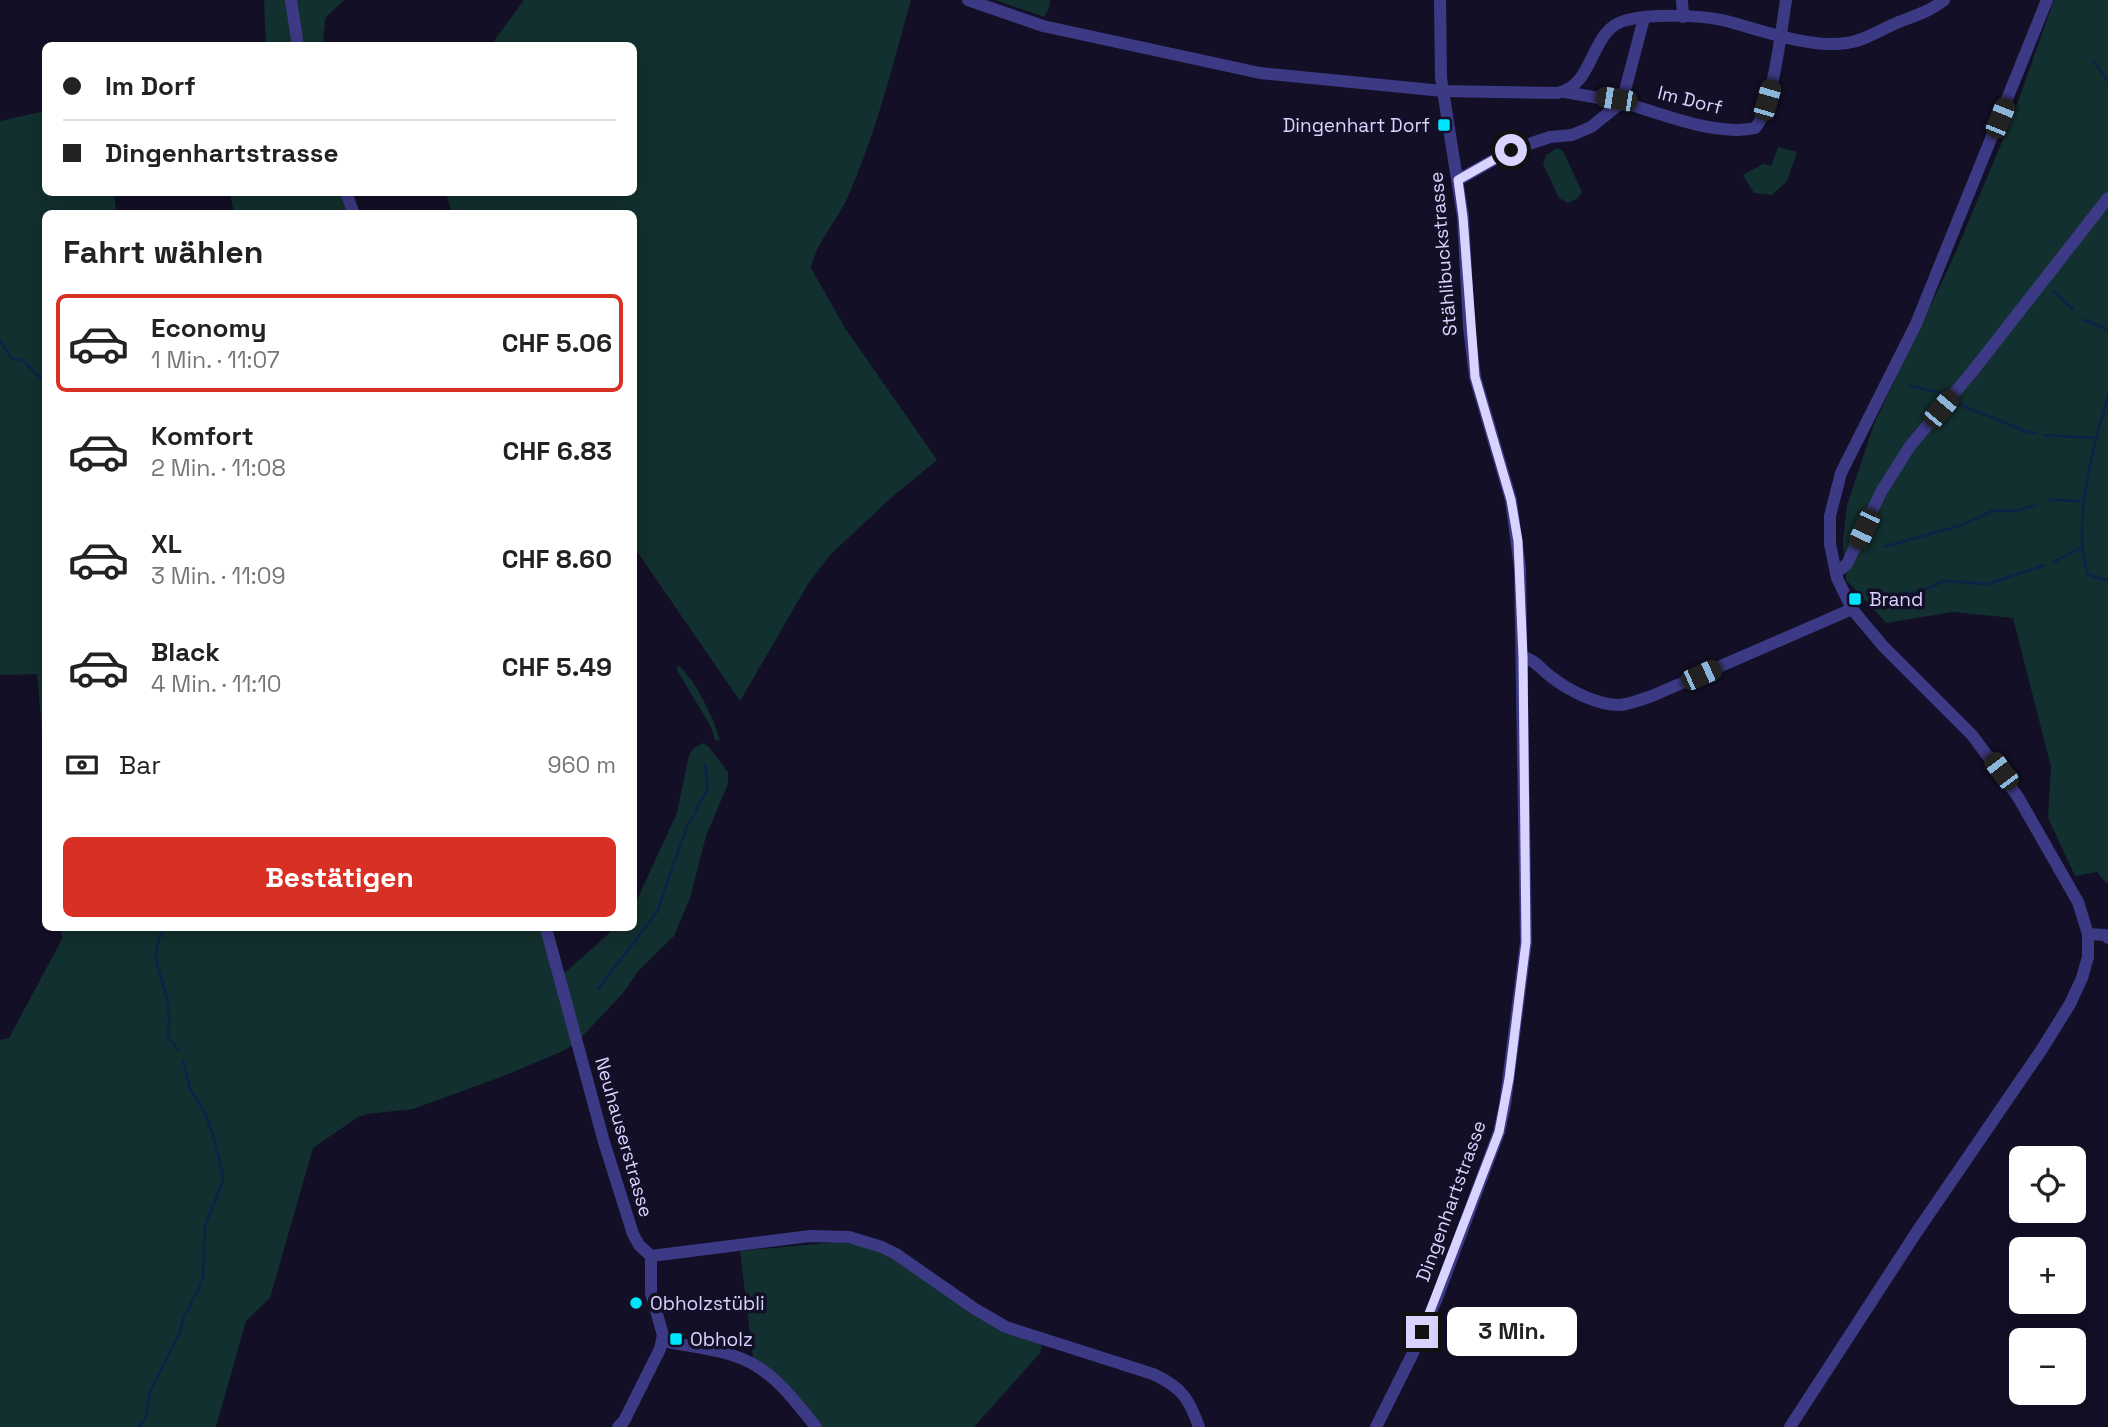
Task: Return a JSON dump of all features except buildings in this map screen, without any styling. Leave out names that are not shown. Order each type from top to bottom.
[{"type":"street","points":[[291,0],[297,42]]},
{"type":"street","points":[[968,0],[1043,26],[1260,73],[1443,91],[1565,92],[1622,102]]},
{"type":"street","name":"Stählibuckstrasse","points":[[1440,0],[1443,91],[1463,217],[1475,377],[1511,500],[1518,541],[1523,657]]},
{"type":"street","points":[[1682,0],[1683,16]]},
{"type":"street","points":[[1781,36],[1786,0]]},
{"type":"street","points":[[1565,92],[1581,80],[1611,28],[1624,20],[1683,16],[1721,20],[1781,36],[1837,44],[1859,41],[1922,15],[1944,0]]},
{"type":"street","points":[[1790,1427],[2070,1004],[2088,957],[2088,934],[2078,902],[2001,771],[1972,735],[1883,646],[1852,608],[1836,573],[1829,529],[1836,485],[1916,324],[2047,0]]},
{"type":"street","points":[[1458,180],[1511,150],[1550,137],[1572,135],[1591,127],[1622,102],[1644,18]]},
{"type":"street","name":"Im Dorf","points":[[1622,102],[1726,130],[1755,128],[1761,120],[1773,80],[1781,36]]},
{"type":"street","points":[[1836,573],[1847,564],[1881,492],[1910,446],[1972,372],[2108,198]]},
{"type":"street","points":[[1523,657],[1571,690],[1597,700],[1621,705],[1652,696],[1852,608]]},
{"type":"street","name":"Dingenhartstrasse","points":[[1376,1427],[1437,1298],[1499,1132],[1505,1105],[1526,942],[1523,657]]},
{"type":"street","name":"Neuhauserstrasse","points":[[547,931],[601,1132],[633,1234],[639,1245],[651,1256]]},
{"type":"street","points":[[2088,934],[2108,938]]},
{"type":"street","points":[[618,1427],[624,1421],[662,1341],[663,1335],[651,1293],[651,1256],[810,1236],[849,1237],[882,1247],[912,1263],[975,1309],[1006,1327],[1171,1382],[1185,1395],[1199,1427]]},
{"type":"street","points":[[662,1341],[732,1356],[754,1364],[777,1382],[816,1427]]},
{"type":"green space","points":[[264,0],[344,0],[325,18],[323,42],[266,42]]},
{"type":"green space","points":[[524,0],[911,0],[866,152],[846,201],[821,243],[811,268],[845,328],[937,460],[892,497],[830,555],[808,584],[740,701],[637,551],[637,210],[451,210],[447,196],[637,196],[637,42],[493,42]]},
{"type":"green space","points":[[995,0],[1050,0],[1044,17]]},
{"type":"green space","points":[[2054,0],[2108,0],[2108,885],[2097,872],[2075,876],[2048,818],[2051,767],[2013,618],[1953,612],[1886,623],[1846,580],[1843,542],[1847,505],[1874,424],[1954,256],[2012,118]]},
{"type":"green space","points":[[42,112],[42,196],[114,196],[116,210],[42,210],[42,732],[37,674],[0,675],[0,121]]},
{"type":"green space","points":[[1778,147],[1797,152],[1787,181],[1772,195],[1754,193],[1743,175],[1763,164],[1771,166]]},
{"type":"green space","points":[[1557,148],[1563,151],[1582,192],[1578,198],[1568,203],[1559,198],[1543,164],[1546,155]]},
{"type":"green space","points":[[231,196],[347,196],[353,210],[233,210]]},
{"type":"green space","points":[[678,665],[704,700],[720,741],[715,740],[711,727],[677,670]]},
{"type":"green space","points":[[703,743],[709,747],[728,772],[728,784],[706,836],[690,898],[674,936],[639,970],[623,993],[577,1042],[565,1050],[413,1109],[358,1117],[313,1148],[270,1298],[246,1321],[216,1427],[0,1427],[0,1040],[9,1038],[62,939],[61,931],[547,931],[561,976],[612,931],[637,931],[637,900],[677,813],[689,755]]},
{"type":"green space","points":[[838,1242],[868,1247],[904,1264],[1042,1345],[1040,1353],[974,1427],[822,1427],[753,1358],[740,1251]]},
{"type":"waterway","points":[[2094,62],[2108,81]]},
{"type":"waterway","points":[[2053,291],[2073,309]]},
{"type":"waterway","points":[[2083,320],[2108,329]]},
{"type":"waterway","points":[[0,341],[12,359],[22,360],[42,379]]},
{"type":"waterway","points":[[1910,386],[1945,394]]},
{"type":"waterway","points":[[2108,397],[2086,486],[2082,534],[2083,556],[2088,574],[2108,579]]},
{"type":"waterway","points":[[1956,403],[2036,433]]},
{"type":"waterway","points":[[2044,435],[2096,438]]},
{"type":"waterway","points":[[2050,500],[2085,501]]},
{"type":"waterway","points":[[1884,547],[1962,525],[1992,511],[2015,511],[2037,505]]},
{"type":"waterway","points":[[2054,562],[2082,547]]},
{"type":"waterway","points":[[1901,594],[1919,592],[1944,581],[1988,584],[2045,565]]},
{"type":"waterway","points":[[598,989],[657,912],[686,829],[708,788],[705,765]]},
{"type":"waterway","points":[[163,931],[156,950],[157,966],[168,1004],[168,1038],[178,1049]]},
{"type":"waterway","points":[[139,1427],[145,1420],[150,1391],[203,1280],[205,1225],[222,1184],[223,1174],[213,1135],[205,1113],[190,1089],[183,1060]]},
{"type":"place","name":"Dingenhart Dorf","points":[[1444,125]]},
{"type":"place","name":"Brand","points":[[1855,599]]},
{"type":"place","name":"Obholzstübli","points":[[636,1303]]},
{"type":"place","name":"Obholz","points":[[676,1339]]},
{"type":"route","points":[[1422,1332],[1499,1132],[1509,1079],[1526,942],[1523,657],[1518,541],[1511,500],[1475,377],[1458,180],[1511,150]]}]
